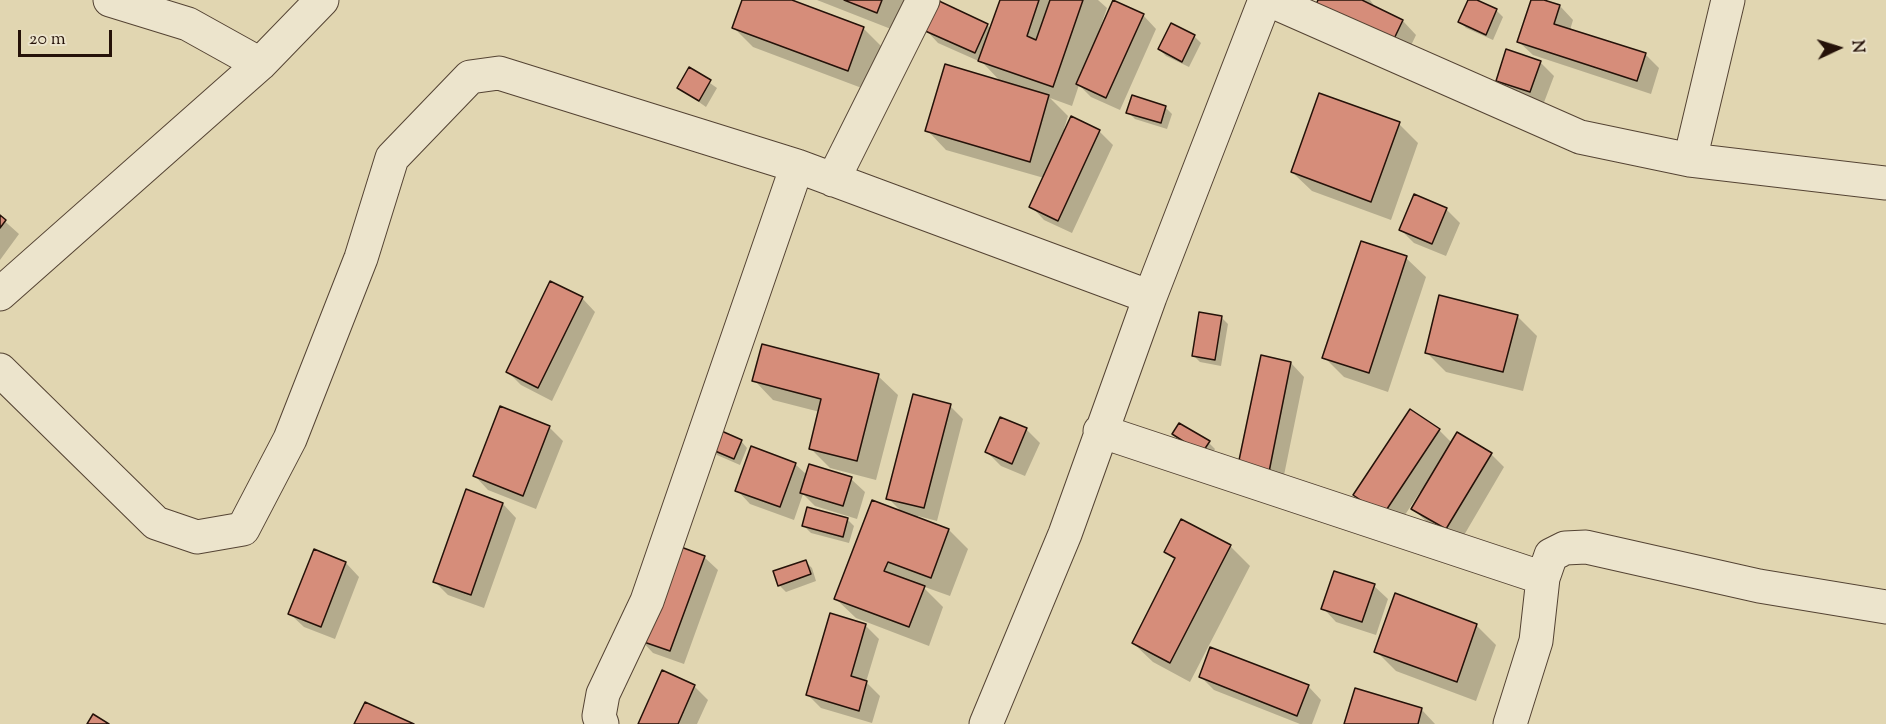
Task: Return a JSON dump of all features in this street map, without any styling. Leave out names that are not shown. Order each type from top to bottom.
[{"type":"street","points":[[110,0],[188,24],[260,64]]},
{"type":"street","points":[[0,294],[260,64],[322,0]]},
{"type":"street","points":[[833,180],[923,0]]},
{"type":"street","points":[[986,724],[1065,534],[1100,431],[1150,297],[1267,0],[1580,137],[1689,160],[1886,183]]},
{"type":"street","points":[[1689,160],[1728,0]]},
{"type":"street","points":[[0,370],[156,523],[197,537],[243,530],[290,439],[361,258],[392,158],[470,77],[500,73],[797,166],[1150,297]]},
{"type":"street","points":[[602,724],[599,716],[603,694],[647,601],[797,166]]},
{"type":"street","points":[[1100,431],[1544,578]]},
{"type":"street","points":[[1510,724],[1536,640],[1544,578],[1551,555],[1565,548],[1586,547],[1759,586],[1886,607]]},
{"type":"building","points":[[742,0],[792,0],[864,27],[848,71],[732,28]]},
{"type":"building","points":[[844,0],[882,0],[877,13]]},
{"type":"building","points":[[937,0],[988,24],[975,53],[923,30]]},
{"type":"building","points":[[1000,0],[1039,0],[1027,36],[1036,40],[1050,0],[1083,0],[1053,87],[978,61]]},
{"type":"building","points":[[1113,0],[1144,14],[1106,98],[1076,84]]},
{"type":"building","points":[[1318,0],[1362,0],[1403,20],[1392,43],[1315,7]]},
{"type":"building","points":[[1468,0],[1477,0],[1497,9],[1486,35],[1458,22]]},
{"type":"building","points":[[1531,0],[1544,0],[1560,5],[1554,24],[1646,53],[1637,81],[1517,42]]},
{"type":"building","points":[[1171,23],[1195,35],[1182,62],[1158,49]]},
{"type":"building","points":[[1506,49],[1541,61],[1530,92],[1496,81]]},
{"type":"building","points":[[945,64],[1049,95],[1030,162],[925,131]]},
{"type":"building","points":[[689,67],[711,80],[699,101],[677,88]]},
{"type":"building","points":[[1319,93],[1400,122],[1371,202],[1291,172]]},
{"type":"building","points":[[1132,95],[1166,106],[1161,123],[1126,113]]},
{"type":"building","points":[[1071,116],[1100,130],[1058,221],[1029,207]]},
{"type":"building","points":[[1414,194],[1447,208],[1432,244],[1399,230]]},
{"type":"building","points":[[0,215],[6,220],[0,228]]},
{"type":"building","points":[[1361,241],[1407,256],[1369,373],[1322,358]]},
{"type":"building","points":[[550,281],[583,297],[538,388],[506,372]]},
{"type":"building","points":[[1439,295],[1518,315],[1503,372],[1425,353]]},
{"type":"building","points":[[1199,312],[1222,316],[1215,360],[1192,356]]},
{"type":"building","points":[[762,344],[879,374],[857,461],[809,449],[821,399],[752,381]]},
{"type":"building","points":[[1261,355],[1291,362],[1269,472],[1238,465]]},
{"type":"building","points":[[913,394],[951,404],[924,508],[886,499]]},
{"type":"building","points":[[500,406],[550,426],[523,496],[473,476]]},
{"type":"building","points":[[1410,409],[1440,429],[1383,515],[1353,495]]},
{"type":"building","points":[[1000,417],[1027,428],[1012,464],[985,452]]},
{"type":"building","points":[[1179,423],[1210,441],[1202,453],[1172,434]]},
{"type":"building","points":[[717,429],[742,440],[734,459],[708,448]]},
{"type":"building","points":[[1457,432],[1492,453],[1446,529],[1411,509]]},
{"type":"building","points":[[751,446],[796,463],[780,507],[735,491]]},
{"type":"building","points":[[809,464],[852,477],[843,506],[800,493]]},
{"type":"building","points":[[466,489],[503,503],[471,595],[433,582]]},
{"type":"building","points":[[872,500],[949,529],[931,578],[888,562],[884,571],[925,586],[909,627],[834,599]]},
{"type":"building","points":[[807,507],[848,518],[843,537],[802,526]]},
{"type":"building","points":[[1181,519],[1231,545],[1170,663],[1132,643],[1175,558],[1164,552]]},
{"type":"building","points":[[673,544],[705,556],[670,651],[638,640]]},
{"type":"building","points":[[314,549],[346,562],[321,627],[288,614]]},
{"type":"building","points":[[806,560],[811,574],[778,586],[773,571]]},
{"type":"building","points":[[1334,571],[1375,584],[1362,622],[1321,609]]},
{"type":"building","points":[[1395,593],[1477,624],[1457,682],[1374,652]]},
{"type":"building","points":[[830,613],[866,624],[851,676],[867,681],[859,711],[806,695]]},
{"type":"building","points":[[1210,647],[1309,685],[1297,716],[1199,677]]},
{"type":"building","points":[[662,670],[695,685],[678,724],[638,724]]},
{"type":"building","points":[[1355,688],[1422,708],[1418,724],[1344,724]]},
{"type":"building","points":[[365,702],[414,724],[354,724]]},
{"type":"building","points":[[93,714],[109,724],[87,724]]}]
